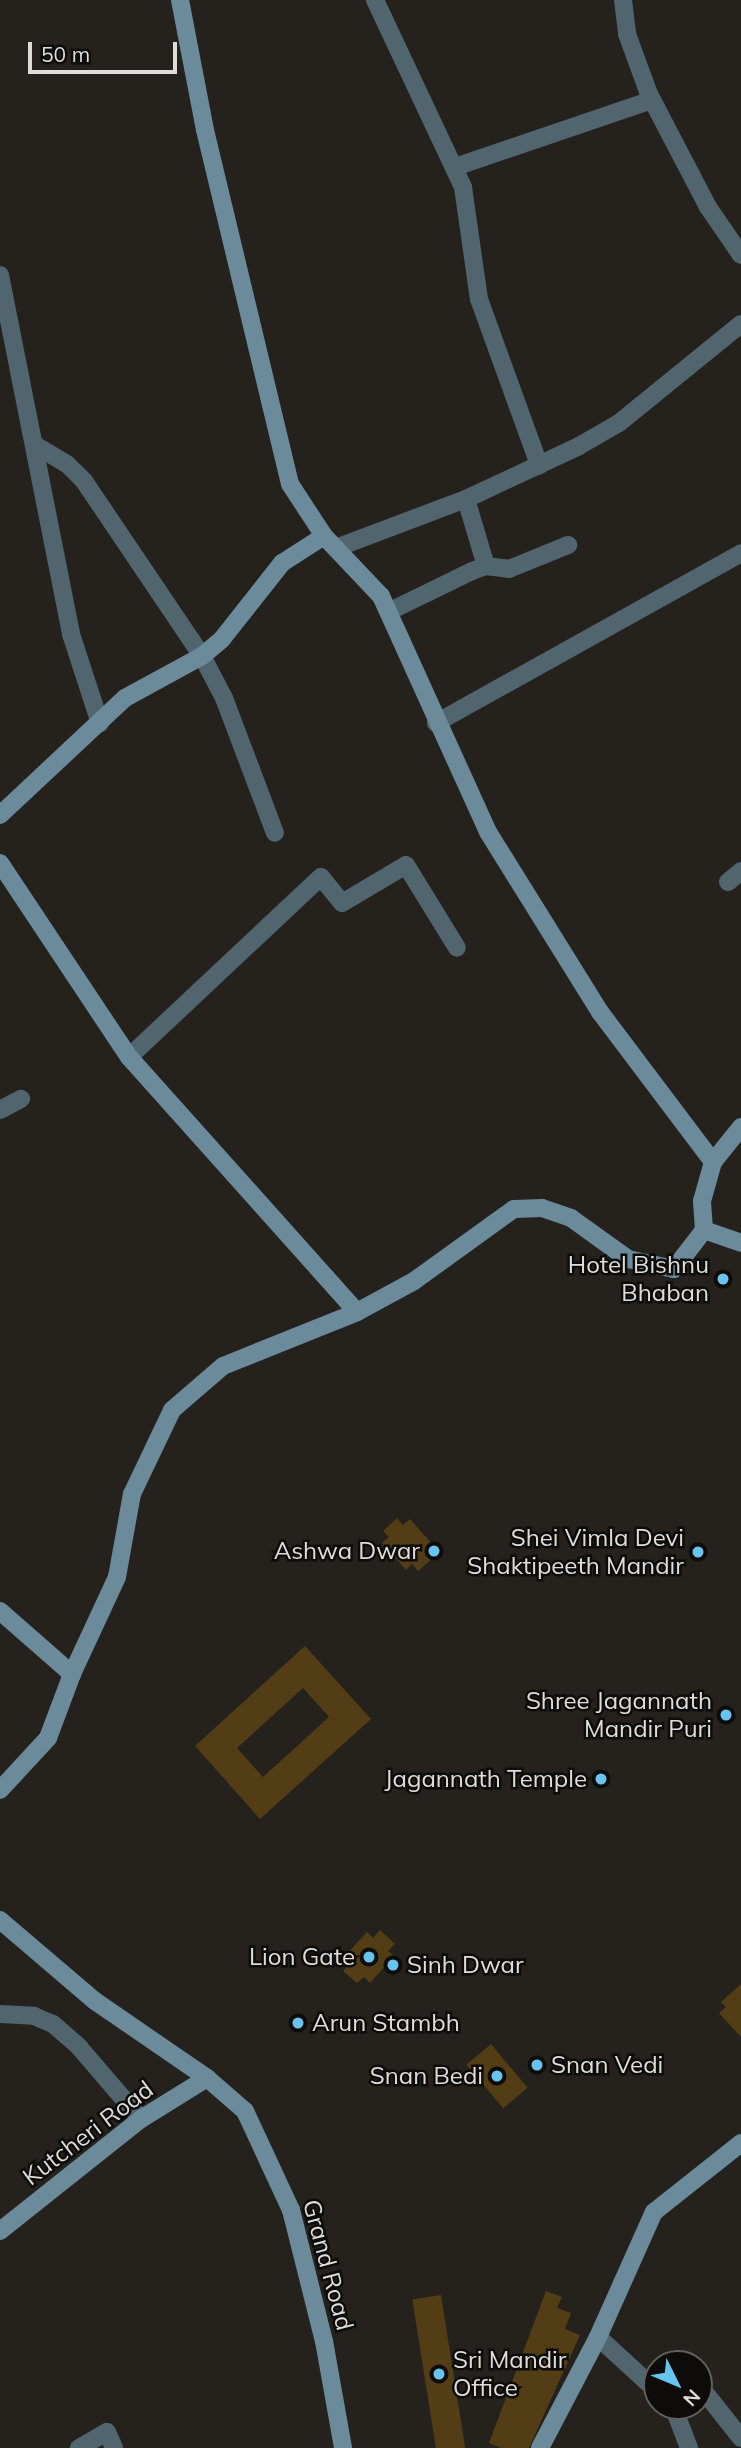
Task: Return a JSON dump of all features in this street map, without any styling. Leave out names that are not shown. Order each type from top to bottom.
[{"type":"street","points":[[180,0],[205,130],[290,484],[330,542],[381,596],[436,723],[488,832],[593,1001],[713,1162]]},
{"type":"street","points":[[375,0],[455,167],[466,207],[479,299],[539,465]]},
{"type":"street","points":[[623,0],[627,34],[652,100],[708,207],[741,255]]},
{"type":"street","points":[[455,167],[652,100]]},
{"type":"street","points":[[0,275],[71,634],[100,723]]},
{"type":"street","points":[[0,815],[125,698],[202,656],[222,639],[282,563],[330,542],[466,499],[539,465],[619,423],[741,324]]},
{"type":"street","points":[[35,445],[67,464],[84,481],[202,656],[224,698],[275,833]]},
{"type":"street","points":[[466,499],[486,566]]},
{"type":"street","points":[[388,612],[486,566],[509,569],[568,545]]},
{"type":"street","points":[[436,723],[741,553]]},
{"type":"street","points":[[0,864],[129,1057],[357,1312]]},
{"type":"street","points":[[129,1057],[321,877],[342,903],[406,865],[457,948]]},
{"type":"street","points":[[0,1110],[20,1100]]},
{"type":"street","points":[[0,1790],[48,1738],[72,1674],[117,1577],[132,1494],[172,1410],[223,1366],[357,1312],[414,1281],[514,1209],[542,1209],[571,1218],[628,1259],[674,1269],[704,1230],[702,1201],[713,1162],[741,1127]]},
{"type":"street","points":[[704,1230],[741,1243]]},
{"type":"street","points":[[0,1611],[72,1674]]},
{"type":"street","name":"Grand Road","points":[[0,1920],[95,2001],[207,2078],[245,2110],[291,2210],[324,2341],[342,2448]]},
{"type":"street","points":[[0,2014],[34,2016],[52,2024],[79,2047],[141,2119]]},
{"type":"street","name":"Kutcheri Road","points":[[0,2231],[141,2119],[207,2078]]},
{"type":"street","points":[[540,2448],[598,2337],[654,2212],[740,2145]]},
{"type":"street","points":[[598,2337],[643,2378]]},
{"type":"street","points":[[713,2403],[741,2438]]},
{"type":"street","points":[[679,2420],[690,2448]]},
{"type":"street","points":[[79,2448],[107,2432],[114,2448]]},
{"type":"building","points":[[397,1518],[403,1525],[410,1519],[433,1545],[427,1550],[433,1558],[418,1571],[412,1564],[406,1570],[382,1543],[389,1537],[383,1531]]},
{"type":"building","points":[[305,1646],[371,1719],[260,1819],[195,1746]],"holes":[[[303,1688],[329,1717],[263,1777],[237,1748]]]},
{"type":"building","name":"Lion Gate","points":[[380,1930],[395,1944],[388,1951],[394,1956],[370,1983],[364,1977],[357,1983],[343,1971],[350,1964],[343,1958],[367,1932],[373,1938]]},
{"type":"building","points":[[741,1984],[741,2037],[719,2013],[726,2007],[721,2002]]},
{"type":"building","name":"Snan Bedi","points":[[491,2044],[528,2088],[503,2108],[466,2065]]},
{"type":"building","points":[[546,2291],[562,2297],[557,2308],[571,2313],[565,2329],[580,2335],[529,2448],[501,2448],[489,2443]]},
{"type":"building","name":"Sri Mandir Office","points":[[441,2295],[465,2448],[436,2448],[412,2300]]},
{"type":"place","name":"Hotel Bishnu Bhaban","points":[[723,1279]]},
{"type":"place","name":"Ashwa Dwar","points":[[434,1551]]},
{"type":"place","name":"Shei Vimla Devi Shaktipeeth Mandir","points":[[698,1552]]},
{"type":"place","name":"Shree Jagannath Mandir Puri","points":[[726,1715]]},
{"type":"place","name":"Jagannath Temple","points":[[601,1779]]},
{"type":"place","name":"Lion Gate","points":[[369,1957]]},
{"type":"place","name":"Sinh Dwar","points":[[393,1965]]},
{"type":"place","name":"Arun Stambh","points":[[298,2023]]},
{"type":"place","name":"Snan Vedi","points":[[537,2065]]},
{"type":"place","name":"Snan Bedi","points":[[497,2076]]},
{"type":"place","name":"Sri Mandir Office","points":[[439,2374]]}]
